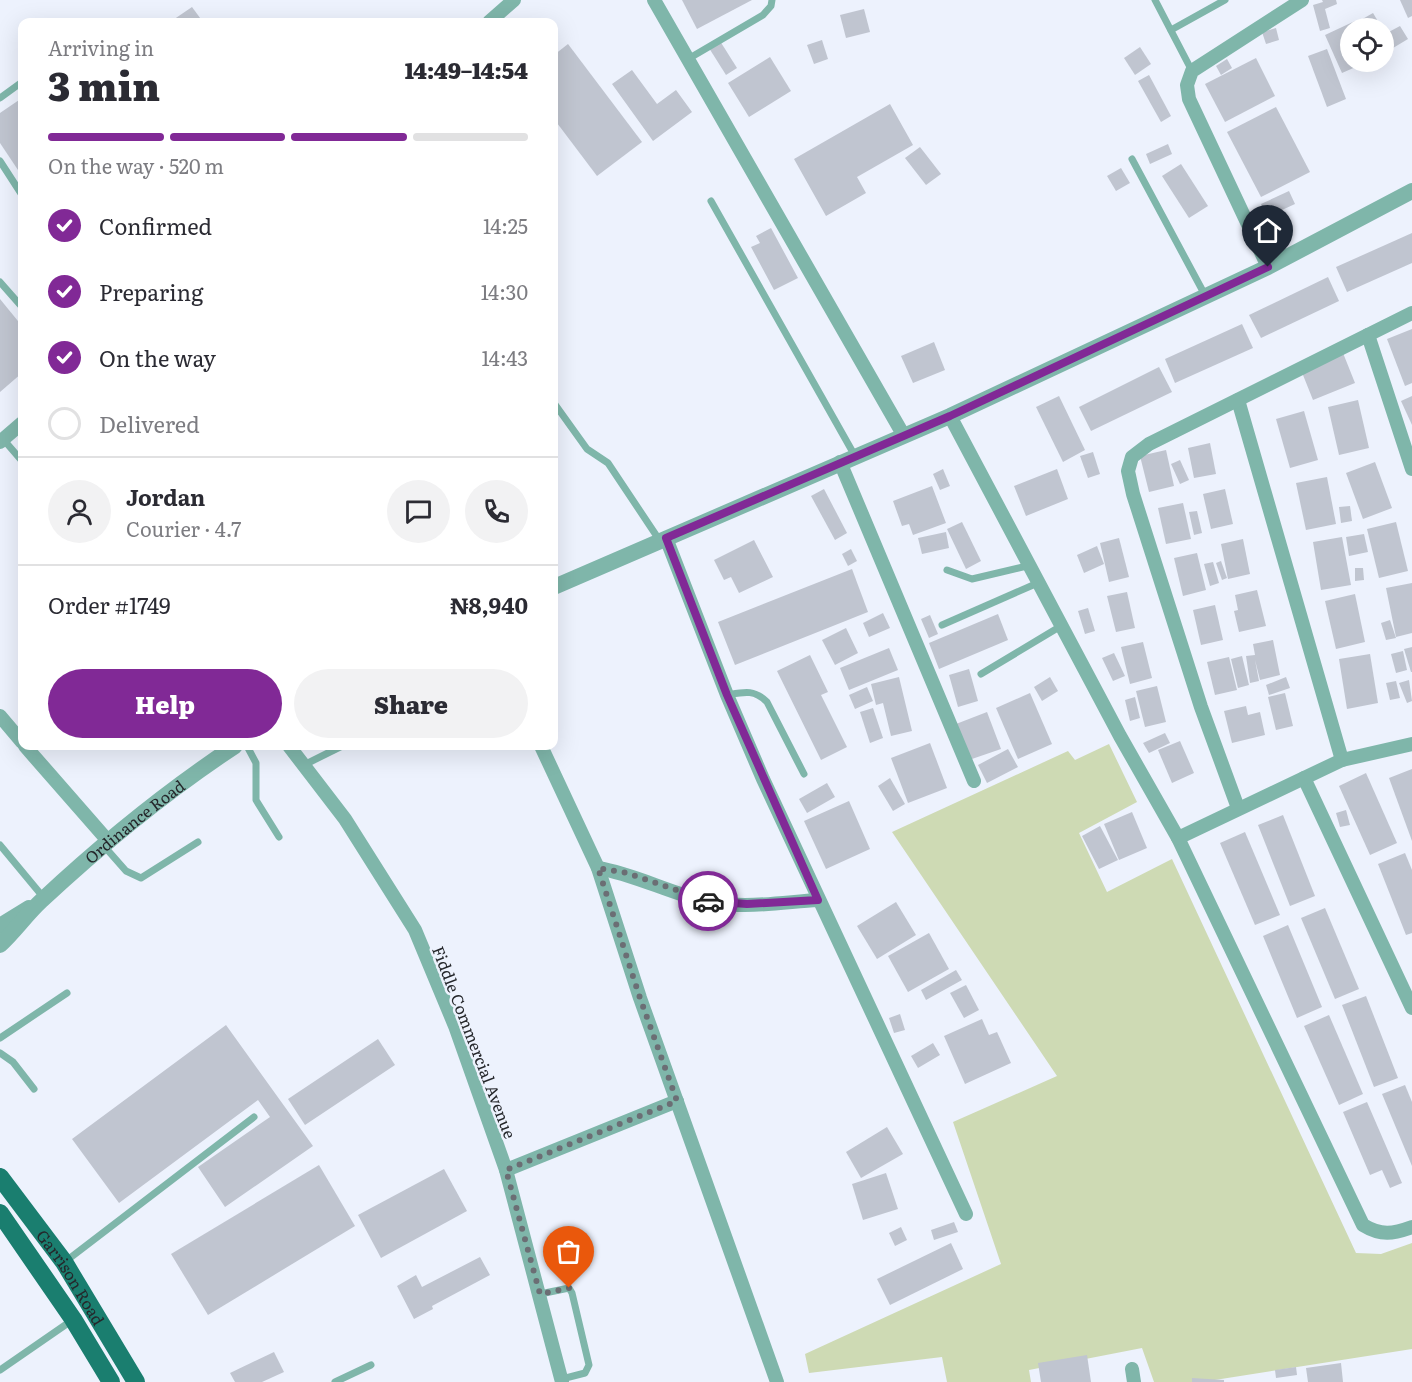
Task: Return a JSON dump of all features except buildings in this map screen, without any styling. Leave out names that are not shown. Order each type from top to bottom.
[{"type":"main road","name":"Garrison Road","points":[[0,1177],[64,1262],[136,1382]]},
{"type":"main road","name":"Garrison Road","points":[[0,1214],[73,1319],[111,1382]]},
{"type":"street","points":[[494,18],[514,0]]},
{"type":"street","points":[[654,0],[904,436]]},
{"type":"street","points":[[1268,267],[1188,99],[1186,85],[1192,71],[1302,0]]},
{"type":"street","points":[[558,585],[950,416],[1268,267],[1412,191]]},
{"type":"street","points":[[1238,808],[1201,707],[1133,494],[1128,471],[1131,457],[1149,444],[1412,312]]},
{"type":"street","points":[[1368,335],[1412,469]]},
{"type":"street","points":[[1238,400],[1342,760]]},
{"type":"street","points":[[950,416],[1120,736],[1178,838],[1363,1225],[1374,1232],[1392,1234],[1412,1227]]},
{"type":"street","points":[[2,440],[18,426]]},
{"type":"street","points":[[848,459],[975,781]]},
{"type":"street","points":[[663,539],[727,695],[818,900],[966,1214]]},
{"type":"street","points":[[0,716],[18,737]]},
{"type":"street","points":[[1178,838],[1342,760],[1412,744]]},
{"type":"street","points":[[29,750],[106,844]]},
{"type":"street","name":"Ordinance Road","points":[[0,945],[41,901],[106,844],[183,782],[229,750]]},
{"type":"street","name":"Fiddle Commercial Avenue","points":[[292,750],[345,819],[415,930],[455,1026],[506,1170],[562,1380]]},
{"type":"street","points":[[543,750],[598,868],[640,998],[777,1382]]},
{"type":"street","points":[[1304,778],[1412,1008]]},
{"type":"street","points":[[598,868],[627,873],[687,896],[718,904],[818,900]]},
{"type":"street","name":"Ordinance Road","points":[[0,926],[41,901]]},
{"type":"street","points":[[506,1170],[677,1101]]},
{"type":"lane","points":[[688,59],[763,15],[771,6],[772,0]]},
{"type":"lane","points":[[1155,0],[1192,71]]},
{"type":"lane","points":[[1171,30],[1225,0]]},
{"type":"lane","points":[[0,98],[18,85]]},
{"type":"lane","points":[[1132,159],[1206,297]]},
{"type":"lane","points":[[0,161],[18,189]]},
{"type":"lane","points":[[711,201],[848,459]]},
{"type":"lane","points":[[0,282],[18,302]]},
{"type":"lane","points":[[558,409],[587,449],[608,463],[663,539]]},
{"type":"lane","points":[[2,440],[18,457]]},
{"type":"lane","points":[[947,570],[972,579],[1031,565]]},
{"type":"lane","points":[[942,625],[1040,582]]},
{"type":"lane","points":[[981,674],[1063,625]]},
{"type":"lane","points":[[727,695],[750,691],[758,693],[767,702],[804,774]]},
{"type":"lane","points":[[250,750],[256,763],[256,800],[279,837]]},
{"type":"lane","points":[[304,765],[334,750]]},
{"type":"lane","points":[[106,844],[126,871],[141,878],[198,842]]},
{"type":"lane","points":[[0,845],[41,901]]},
{"type":"lane","points":[[0,1038],[67,993]]},
{"type":"lane","points":[[0,1053],[13,1062],[34,1089]]},
{"type":"lane","points":[[64,1262],[254,1117]]},
{"type":"lane","points":[[540,1294],[564,1288],[569,1288],[572,1293],[589,1365],[585,1373],[562,1380]]},
{"type":"lane","points":[[0,1370],[73,1319]]},
{"type":"lane","points":[[335,1382],[371,1365]]},
{"type":"green space","points":[[1109,744],[1137,802],[1079,833],[1107,892],[1172,859],[1356,1253],[1381,1254],[1412,1243],[1412,1349],[1202,1382],[1154,1382],[1142,1348],[1029,1370],[1031,1382],[947,1382],[942,1357],[809,1373],[805,1354],[1001,1264],[953,1122],[1057,1076],[892,832],[1068,751],[1075,760]]},
{"type":"way so far","points":[[569,1288],[540,1294],[506,1170],[677,1101],[640,998],[598,868],[627,873],[687,896],[708,901]]},
{"type":"route","points":[[708,901],[718,904],[747,904],[818,900],[727,695],[666,538],[950,416],[1268,267]]}]
